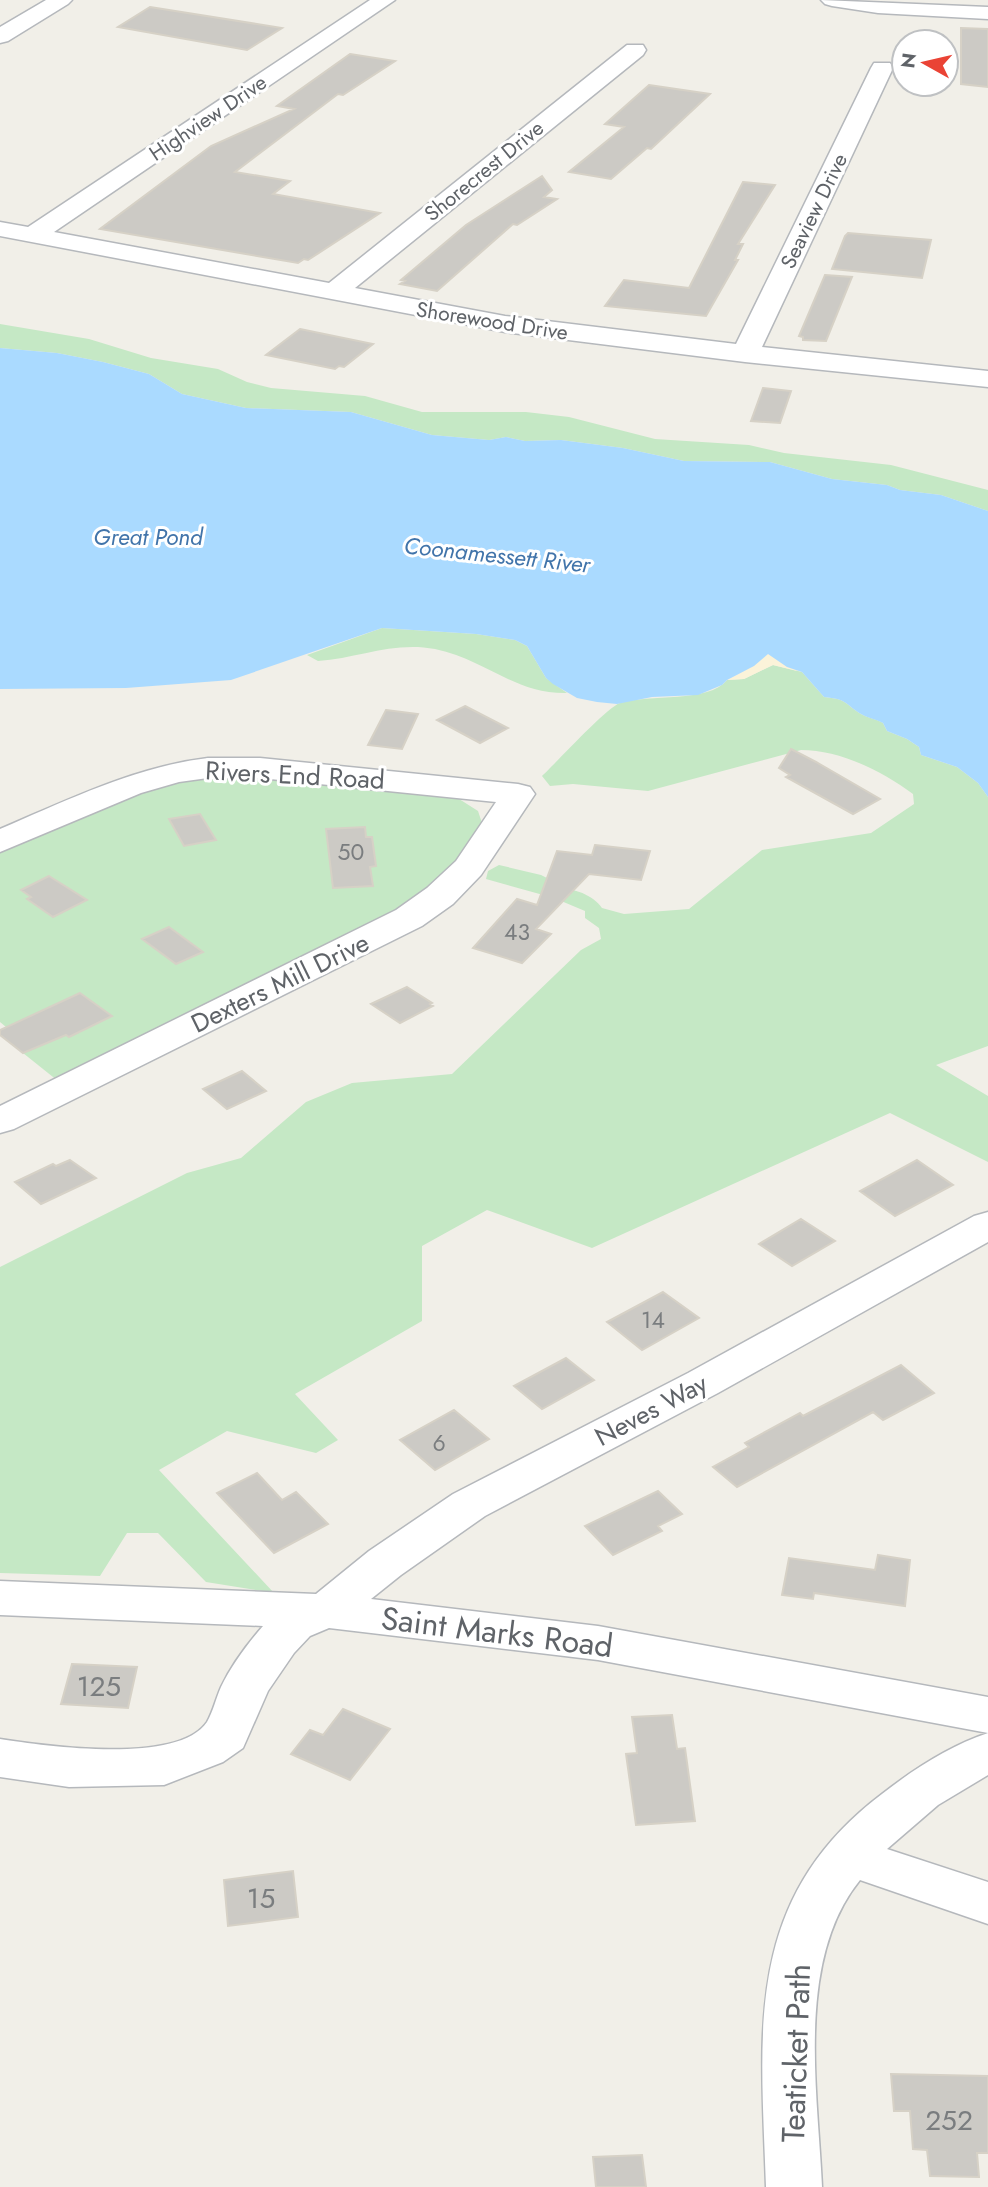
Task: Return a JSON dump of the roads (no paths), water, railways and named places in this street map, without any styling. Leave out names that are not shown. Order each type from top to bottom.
[{"type":"street","points":[[0,36],[61,0]]},
{"type":"street","name":"Highview Drive","points":[[32,236],[384,0]]},
{"type":"street","points":[[832,0],[866,6],[988,13]]},
{"type":"street","name":"Shorecrest Drive","points":[[333,293],[635,50]]},
{"type":"street","name":"Seaview Drive","points":[[745,354],[882,68]]},
{"type":"street","name":"Shorewood Drive","points":[[0,229],[505,324],[745,354],[988,379]]},
{"type":"street","name":"Rivers End Road","points":[[0,842],[129,786],[189,770],[260,768],[518,794]]},
{"type":"street","name":"Dexters Mill Drive","points":[[0,1121],[409,918],[439,896],[469,868],[518,794]]},
{"type":"street","name":"Neves Way","points":[[326,1611],[385,1563],[469,1505],[703,1383],[988,1225]]},
{"type":"street","name":"Saint Marks Road","points":[[0,1598],[326,1611],[598,1643],[988,1715]]},
{"type":"street","points":[[0,1758],[69,1768],[164,1766],[206,1749],[226,1735],[247,1685],[277,1641],[293,1624],[326,1611]]},
{"type":"street","name":"Teaticket Path","points":[[793,2187],[790,2053],[793,1980],[802,1941],[814,1908],[849,1856],[872,1829],[898,1806],[988,1752]]},
{"type":"street","points":[[849,1856],[988,1903]]},
{"type":"water","name":"Great Pond","points":[[0,348],[57,353],[103,362],[149,374],[182,394],[246,408],[351,412],[432,435],[489,440],[506,437],[525,441],[561,440],[623,448],[684,461],[770,462],[832,479],[941,495],[988,511],[988,797],[978,783],[957,767],[921,755],[919,747],[887,731],[883,723],[863,715],[842,701],[824,697],[802,672],[787,667],[768,654],[754,666],[722,685],[698,695],[652,697],[617,704],[577,698],[553,684],[546,678],[527,646],[515,640],[476,634],[382,628],[231,680],[126,688],[0,689]]},
{"type":"water label","name":"Coonamessett River","points":[[497,555]]}]
